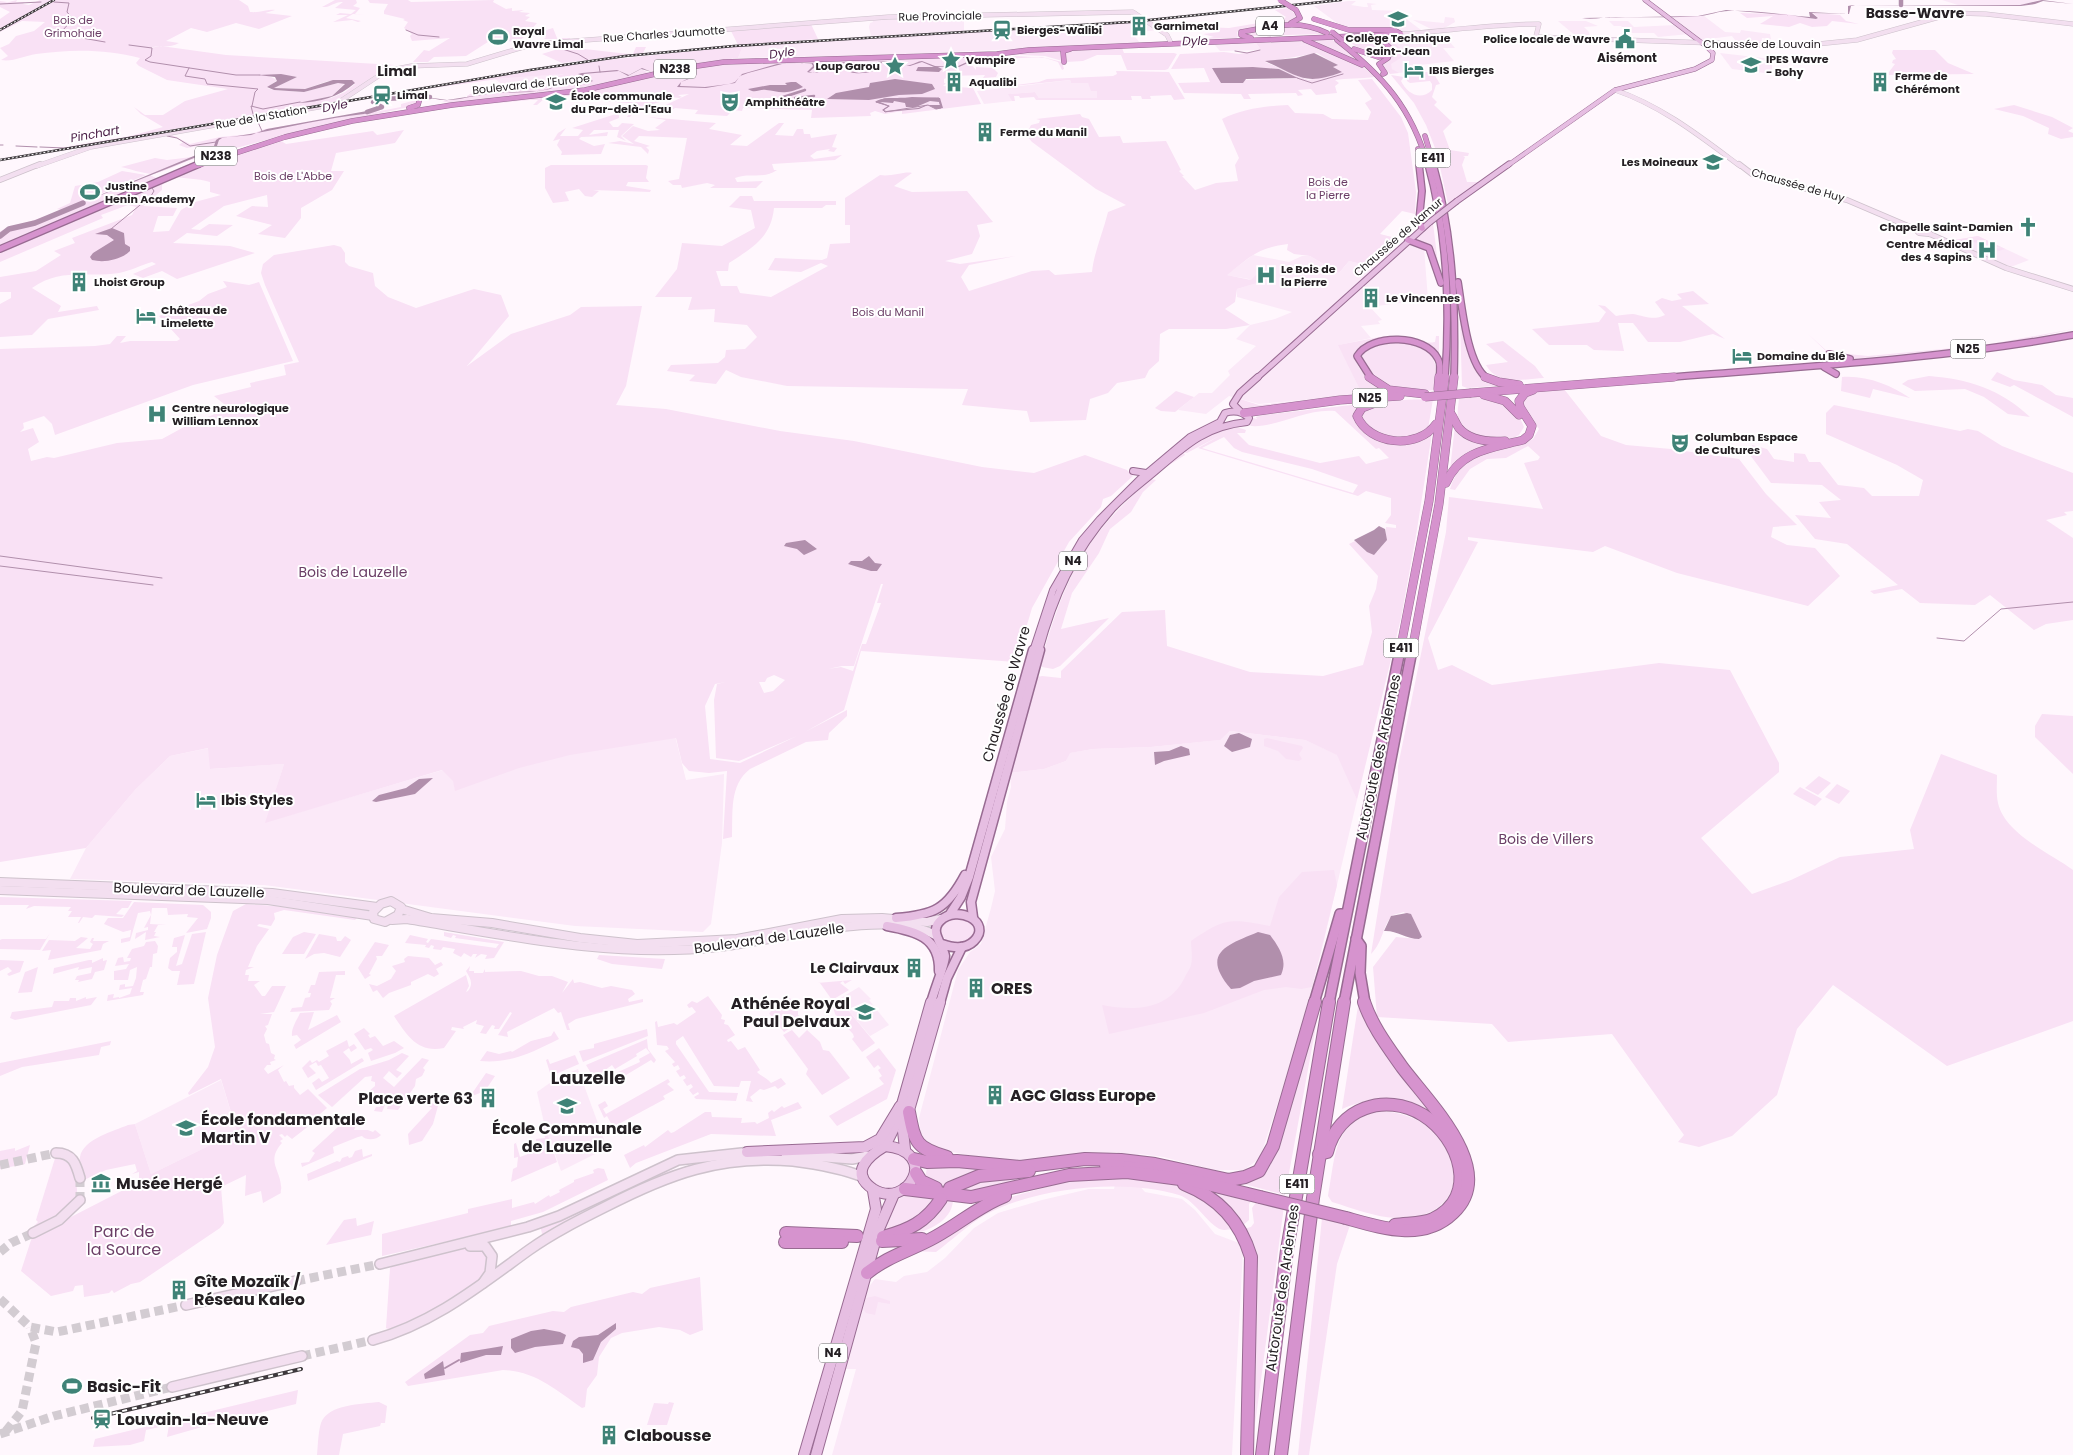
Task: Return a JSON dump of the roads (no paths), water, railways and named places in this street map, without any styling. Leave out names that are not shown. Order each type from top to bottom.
[{"type":"highway","name":"Autoroute des Ardennes","points":[[1280,0],[1298,10]]},
{"type":"highway","name":"Autoroute des Ardennes","points":[[1286,0],[1330,32]]},
{"type":"highway","name":"A4","points":[[1238,37],[1240,30],[1247,28],[1297,21],[1300,18],[1298,10]]},
{"type":"highway","name":"Autoroute des Ardennes","points":[[1262,1455],[1291,1221],[1324,1025],[1430,494],[1444,387],[1446,293],[1437,205],[1421,141],[1402,103],[1375,72],[1308,14]]},
{"type":"highway","points":[[1314,19],[1343,29],[1384,37],[1396,52],[1379,64],[1385,73],[1383,74]]},
{"type":"highway","name":"A4","points":[[1266,38],[1246,37],[1241,33],[1249,29],[1292,24],[1310,26],[1330,32]]},
{"type":"highway","name":"Boulevard de l'Europe","points":[[1384,37],[1400,33]]},
{"type":"highway","name":"Boulevard de l'Europe","points":[[171,175],[264,141],[380,115],[442,105],[573,91],[676,68],[747,59],[1002,53],[1238,37],[1247,39],[1384,37],[1400,33]]},
{"type":"highway","name":"Boulevard de l'Europe","points":[[1002,53],[1360,35]]},
{"type":"highway","points":[[1354,49],[1374,56],[1392,54],[1394,51],[1384,37],[1360,35]]},
{"type":"highway","name":"A4","points":[[1288,38],[1315,42],[1375,72]]},
{"type":"highway","points":[[1247,39],[1274,39]]},
{"type":"highway","name":"Autoroute des Ardennes","points":[[1339,40],[1354,49],[1383,74],[1407,102]]},
{"type":"highway","points":[[1064,60],[1063,51],[1073,48]]},
{"type":"highway","name":"Boulevard de l'Europe","points":[[171,175],[227,154],[330,126],[452,105],[585,90],[677,69],[724,62],[992,52]]},
{"type":"highway","points":[[944,54],[1002,53]]},
{"type":"highway","points":[[747,59],[758,56],[782,57]]},
{"type":"highway","points":[[380,115],[414,107],[420,101],[427,106],[442,105]]},
{"type":"highway","points":[[452,105],[465,107],[476,102]]},
{"type":"highway","name":"Autoroute des Ardennes","points":[[1281,1455],[1298,1300],[1319,1154],[1356,939],[1442,486],[1451,414],[1455,327],[1453,274],[1444,205],[1434,163],[1423,131]]},
{"type":"highway","points":[[158,177],[204,157],[264,141]]},
{"type":"highway","points":[[1421,141],[1418,142],[1422,191],[1420,219],[1425,226]]},
{"type":"highway","name":"N238","points":[[0,248],[158,177],[171,175]]},
{"type":"highway","points":[[1408,240],[1422,244],[1431,251],[1441,279],[1443,331]]},
{"type":"highway","points":[[1453,274],[1458,278],[1470,338],[1480,372],[1500,383],[1526,386]]},
{"type":"highway","points":[[1430,494],[1427,488],[1440,395],[1443,298],[1446,293]]},
{"type":"highway","name":"N25","points":[[1471,392],[1526,386],[1814,365],[1828,368],[1836,374],[1835,367],[1849,364],[1976,351],[2073,334]]},
{"type":"highway","name":"N25","points":[[1244,414],[1340,400],[1543,388],[1814,365],[1999,345],[2073,334]]},
{"type":"highway","points":[[1425,395],[1399,392],[1376,384],[1368,377],[1358,360],[1357,356],[1360,349],[1372,342],[1392,340],[1409,342],[1429,349],[1438,359],[1440,395]]},
{"type":"highway","points":[[1814,365],[1828,360],[1828,354],[1843,359],[1865,360]]},
{"type":"highway","points":[[1442,486],[1446,484],[1448,476],[1455,466],[1469,456],[1523,440],[1528,436],[1532,429],[1532,424],[1521,410],[1519,401],[1525,393],[1543,388]]},
{"type":"highway","points":[[1451,414],[1460,429],[1486,440],[1515,439],[1526,431],[1525,422],[1512,406],[1495,397],[1471,392]]},
{"type":"highway","name":"N25","points":[[1244,414],[1425,395]]},
{"type":"highway","points":[[1381,400],[1362,408],[1357,416],[1361,426],[1370,433],[1394,440],[1413,440],[1426,436],[1436,424]]},
{"type":"highway","points":[[914,1159],[927,1162],[957,1161],[1028,1167],[1085,1160],[1155,1164],[1229,1180],[1245,1177],[1259,1171],[1274,1146],[1340,914],[1346,914]]},
{"type":"highway","points":[[950,1188],[968,1178],[982,1174],[1023,1172],[1090,1164],[1120,1166],[1205,1180],[1398,1231],[1411,1231],[1434,1226],[1453,1214],[1460,1206],[1468,1187],[1469,1178],[1466,1160],[1456,1140],[1369,1015],[1360,983],[1361,946],[1356,939]]},
{"type":"highway","points":[[1319,1154],[1327,1152],[1333,1134],[1346,1116],[1357,1110],[1378,1105],[1403,1107],[1425,1117],[1442,1132],[1455,1149],[1461,1169],[1460,1188],[1456,1199],[1443,1214],[1426,1222],[1405,1225],[1346,1216]]},
{"type":"highway","points":[[907,1108],[914,1136],[926,1151],[957,1161]]},
{"type":"highway","points":[[1023,1172],[1085,1160]]},
{"type":"highway","points":[[916,1173],[928,1185],[952,1193],[980,1192],[1081,1168],[1120,1166]]},
{"type":"highway","points":[[900,1191],[917,1188],[956,1198],[986,1195],[1090,1172],[1134,1174],[1261,1195]]},
{"type":"highway","points":[[1134,1174],[1186,1185],[1211,1197],[1230,1214],[1247,1242],[1252,1268],[1247,1455]]},
{"type":"highway","points":[[867,1273],[883,1259],[934,1237],[988,1202],[1041,1183]]},
{"type":"highway","points":[[882,1239],[909,1230],[924,1222],[941,1199]]},
{"type":"highway","points":[[882,1239],[916,1240],[934,1237]]},
{"type":"highway","points":[[785,1238],[856,1238]]},
{"type":"main road","points":[[1645,0],[1703,43]]},
{"type":"main road","name":"Rue Provinciale","points":[[747,28],[888,17],[1130,12],[1138,15],[1167,35],[1170,40]]},
{"type":"main road","name":"Chaussée de Louvain","points":[[1537,36],[1787,46],[1834,44],[1868,38],[1954,13],[1986,14],[2073,24]]},
{"type":"main road","name":"Boulevard de l'Europe","points":[[1400,33],[1437,31],[1493,24],[1523,24],[1539,25],[1537,36]]},
{"type":"main road","name":"Rue Charles Jaumotte","points":[[399,68],[434,67],[477,62],[531,44],[747,28]]},
{"type":"main road","points":[[1418,31],[1423,29]]},
{"type":"main road","name":"Boulevard de l'Europe","points":[[1400,33],[1437,31]]},
{"type":"main road","points":[[1163,43],[1170,40],[1176,42]]},
{"type":"main road","name":"N4","points":[[1617,90],[1626,86],[1698,68],[1709,63],[1713,53],[1703,43]]},
{"type":"main road","name":"Rue de la Station","points":[[0,180],[82,149],[338,104],[378,75],[399,68]]},
{"type":"main road","points":[[1617,90],[1628,94]]},
{"type":"main road","name":"Chaussée de Namur","points":[[1119,496],[1193,435],[1222,419],[1222,416],[1227,412],[1232,398],[1240,393],[1425,226],[1457,201],[1607,95],[1617,90]]},
{"type":"main road","name":"Chaussée de Huy","points":[[1628,94],[1679,121],[1752,174],[1847,200],[1918,229],[1929,231],[1928,234],[2006,268],[2073,289]]},
{"type":"main road","points":[[1240,393],[1233,404],[1244,414]]},
{"type":"main road","points":[[1227,412],[1244,414]]},
{"type":"main road","name":"N4","points":[[1230,424],[1243,424],[1244,414]]},
{"type":"main road","points":[[1222,419],[1230,424]]},
{"type":"main road","name":"Chaussée de Wavre","points":[[907,1108],[936,1022],[951,967],[962,947],[970,945],[978,936],[979,926],[973,917],[971,902],[1032,674],[1059,589],[1076,556],[1094,530],[1129,492],[1180,449],[1203,433],[1230,424]]},
{"type":"main road","name":"Chaussée de Wavre","points":[[950,914],[961,897],[976,851],[1051,592],[1066,562],[1085,534],[1119,496]]},
{"type":"main road","points":[[896,918],[926,915],[947,904],[956,893],[971,856],[976,851]]},
{"type":"main road","name":"Boulevard de Lauzelle","points":[[0,882],[295,895],[346,904],[377,907]]},
{"type":"main road","name":"Boulevard de Lauzelle","points":[[0,890],[218,901],[294,902],[373,916]]},
{"type":"main road","points":[[218,901],[238,892]]},
{"type":"main road","points":[[387,902],[399,904],[401,910],[392,920],[380,922],[373,916],[377,907],[387,902]]},
{"type":"main road","name":"Boulevard de Lauzelle","points":[[401,910],[431,918],[492,923],[610,942],[655,944],[724,940],[842,919],[896,918],[926,922],[941,919]]},
{"type":"main road","points":[[962,947],[955,948],[942,944],[935,935],[936,926],[941,919],[950,914],[966,914],[973,917]]},
{"type":"main road","name":"Boulevard de Lauzelle","points":[[392,920],[407,919],[610,949],[713,948],[772,940],[829,929],[887,926],[924,928],[935,935]]},
{"type":"main road","points":[[887,926],[916,932],[929,941],[939,959],[938,978]]},
{"type":"main road","points":[[713,948],[724,940]]},
{"type":"main road","name":"N4","points":[[905,1149],[903,1137],[907,1108],[938,978],[946,958],[942,944]]},
{"type":"main road","points":[[380,1264],[528,1228],[559,1216],[678,1160],[747,1152],[866,1147],[880,1139],[893,1115],[907,1108]]},
{"type":"main road","name":"N4","points":[[885,1146],[897,1122],[907,1108]]},
{"type":"main road","points":[[747,1152],[852,1159],[868,1156],[885,1146],[896,1146],[905,1149],[914,1159],[916,1173]]},
{"type":"main road","points":[[56,1154],[69,1154],[72,1157],[80,1178]]},
{"type":"main road","points":[[868,1156],[864,1162],[862,1177],[866,1185],[874,1191],[884,1194],[900,1191]]},
{"type":"main road","points":[[373,1340],[402,1332],[432,1319],[476,1291],[551,1236],[654,1182],[702,1165],[733,1159],[779,1159],[840,1169],[862,1177]]},
{"type":"main road","name":"N4","points":[[816,1455],[881,1220],[900,1191],[916,1173]]},
{"type":"main road","name":"N4","points":[[804,1455],[849,1295],[876,1209],[874,1191]]},
{"type":"main road","points":[[33,1233],[62,1219],[72,1211],[80,1200]]},
{"type":"main road","points":[[446,1249],[477,1245],[488,1248],[492,1256],[492,1267],[476,1291]]},
{"type":"main road","points":[[186,1305],[296,1281]]},
{"type":"main road","points":[[172,1387],[302,1356]]},
{"type":"waterway","name":"Dyle","points":[[1901,0],[1901,5]]},
{"type":"waterway","points":[[0,4],[41,2]]},
{"type":"waterway","points":[[54,2],[69,3],[67,12],[73,19],[62,31]]},
{"type":"waterway","points":[[406,30],[418,35],[439,37]]},
{"type":"waterway","points":[[69,33],[75,37]]},
{"type":"waterway","points":[[82,38],[105,42]]},
{"type":"waterway","points":[[547,44],[578,54],[588,60]]},
{"type":"waterway","points":[[129,45],[152,48],[151,56],[145,60],[150,62],[236,75],[260,75]]},
{"type":"waterway","name":"Dyle","points":[[1235,51],[1247,53],[1260,50]]},
{"type":"waterway","name":"Dyle","points":[[599,66],[600,72]]},
{"type":"waterway","points":[[189,68],[185,76],[205,79],[207,84],[258,89],[255,92],[252,106]]},
{"type":"waterway","points":[[1297,78],[1312,83],[1343,74]]},
{"type":"waterway","points":[[788,97],[783,97],[805,90],[790,95]]},
{"type":"waterway","points":[[795,98],[814,96]]},
{"type":"waterway","name":"Dyle","points":[[367,112],[382,107],[373,102],[381,99],[430,97]]},
{"type":"waterway","points":[[937,98],[939,98],[941,108],[936,109],[928,105],[885,112],[883,110],[889,106],[876,102],[884,99],[937,98]]},
{"type":"waterway","points":[[253,114],[251,106],[263,109],[300,102]]},
{"type":"waterway","points":[[257,120],[262,131]]},
{"type":"waterway","name":"Pinchart","points":[[40,147],[65,148],[153,133]]},
{"type":"waterway","name":"Pinchart","points":[[167,136],[177,138],[190,146],[216,142]]},
{"type":"waterway","name":"Pinchart","points":[[16,146],[37,147]]},
{"type":"waterway","points":[[111,229],[151,196],[154,191],[152,188],[159,184]]},
{"type":"waterway","name":"Dyle","points":[[0,236],[9,229],[35,223],[83,203]]},
{"type":"waterway","points":[[0,556],[162,578]]},
{"type":"waterway","points":[[0,566],[153,585]]},
{"type":"waterway","points":[[1937,638],[1964,641],[2001,609],[2073,602]]},
{"type":"waterway","points":[[445,1368],[459,1360]]},
{"type":"tunnel","points":[[0,1165],[56,1153]]},
{"type":"tunnel","points":[[80,1178],[80,1200]]},
{"type":"tunnel","points":[[0,1252],[11,1243],[33,1233]]},
{"type":"tunnel","points":[[296,1281],[380,1264]]},
{"type":"tunnel","points":[[0,1299],[30,1327]]},
{"type":"tunnel","points":[[30,1327],[57,1332],[186,1305]]},
{"type":"tunnel","points":[[6,1431],[22,1411],[36,1343],[30,1327]]},
{"type":"tunnel","points":[[302,1356],[373,1340]]},
{"type":"tunnel","points":[[0,1434],[54,1416],[172,1387]]},
{"type":"railway","points":[[0,30],[54,0]]},
{"type":"railway","points":[[0,160],[530,70],[625,56],[734,46],[1130,22],[1341,0]]},
{"type":"railway","points":[[93,1418],[301,1369]]},
{"type":"place","name":"Collège Technique Saint-Jean","points":[[1398,19]]},
{"type":"place","name":"Garnimetal","points":[[1139,26]]},
{"type":"place","name":"Bierges-Walibi","points":[[1002,30]]},
{"type":"place","name":"Royal Wavre Limal","points":[[498,37]]},
{"type":"place","name":"Police locale de Wavre","points":[[1625,39]]},
{"type":"place","name":"Vampire","points":[[951,60]]},
{"type":"place","name":"IPES Wavre - Bohy","points":[[1751,65]]},
{"type":"place","name":"Loup Garou","points":[[895,66]]},
{"type":"place","name":"IBIS Bierges","points":[[1414,70]]},
{"type":"place","name":"Aqualibi","points":[[954,82]]},
{"type":"place","name":"Ferme de Chérémont","points":[[1880,82]]},
{"type":"place","name":"Limal","points":[[382,95]]},
{"type":"place","name":"École communale du Par-delà-l'Eau","points":[[556,102]]},
{"type":"place","name":"Amphithéâtre","points":[[730,102]]},
{"type":"place","name":"Ferme du Manil","points":[[985,132]]},
{"type":"place","name":"Les Moineaux","points":[[1713,162]]},
{"type":"place","name":"Justine Henin Academy","points":[[90,192]]},
{"type":"place","name":"Chapelle Saint-Damien","points":[[2028,227]]},
{"type":"place","name":"Centre Médical des 4 Sapins","points":[[1987,250]]},
{"type":"place","name":"Le Bois de la Pierre","points":[[1266,275]]},
{"type":"place","name":"Lhoist Group","points":[[79,282]]},
{"type":"place","name":"Le Vincennes","points":[[1371,298]]},
{"type":"place","name":"Château de Limelette","points":[[146,316]]},
{"type":"place","name":"Domaine du Blé","points":[[1742,356]]},
{"type":"place","name":"Centre neurologique William Lennox","points":[[157,414]]},
{"type":"place","name":"Columban Espace de Cultures","points":[[1680,443]]},
{"type":"place","name":"Ibis Styles","points":[[206,800]]},
{"type":"place","name":"Le Clairvaux","points":[[914,968]]},
{"type":"place","name":"ORES","points":[[976,988]]},
{"type":"place","name":"Athénée Royal Paul Delvaux","points":[[865,1012]]},
{"type":"place","name":"AGC Glass Europe","points":[[995,1095]]},
{"type":"place","name":"Place verte 63","points":[[488,1098]]},
{"type":"place","name":"École Communale de Lauzelle","points":[[567,1106]]},
{"type":"place","name":"École fondamentale Martin V","points":[[186,1128]]},
{"type":"place","name":"Musée Hergé","points":[[101,1183]]},
{"type":"place","name":"Gîte Mozaïk / Réseau Kaleo","points":[[179,1290]]},
{"type":"place","name":"Basic-Fit","points":[[72,1386]]},
{"type":"place","name":"Louvain-la-Neuve","points":[[102,1419]]},
{"type":"place","name":"Clabousse","points":[[609,1435]]},
{"type":"district","name":"Basse-Wavre","points":[[1915,13]]},
{"type":"district","name":"Aisémont","points":[[1627,58]]},
{"type":"district","name":"Limal","points":[[397,71]]},
{"type":"district","name":"Lauzelle","points":[[588,1078]]},
{"type":"park label","name":"Bois de Grimohaie","points":[[73,26]]},
{"type":"park label","name":"Bois de L'Abbe","points":[[293,176]]},
{"type":"park label","name":"Bois de la Pierre","points":[[1328,188]]},
{"type":"park label","name":"Bois du Manil","points":[[888,312]]},
{"type":"park label","name":"Bois de Lauzelle","points":[[353,572]]},
{"type":"park label","name":"Bois de Villers","points":[[1546,839]]},
{"type":"park label","name":"Parc de la Source","points":[[124,1240]]}]
